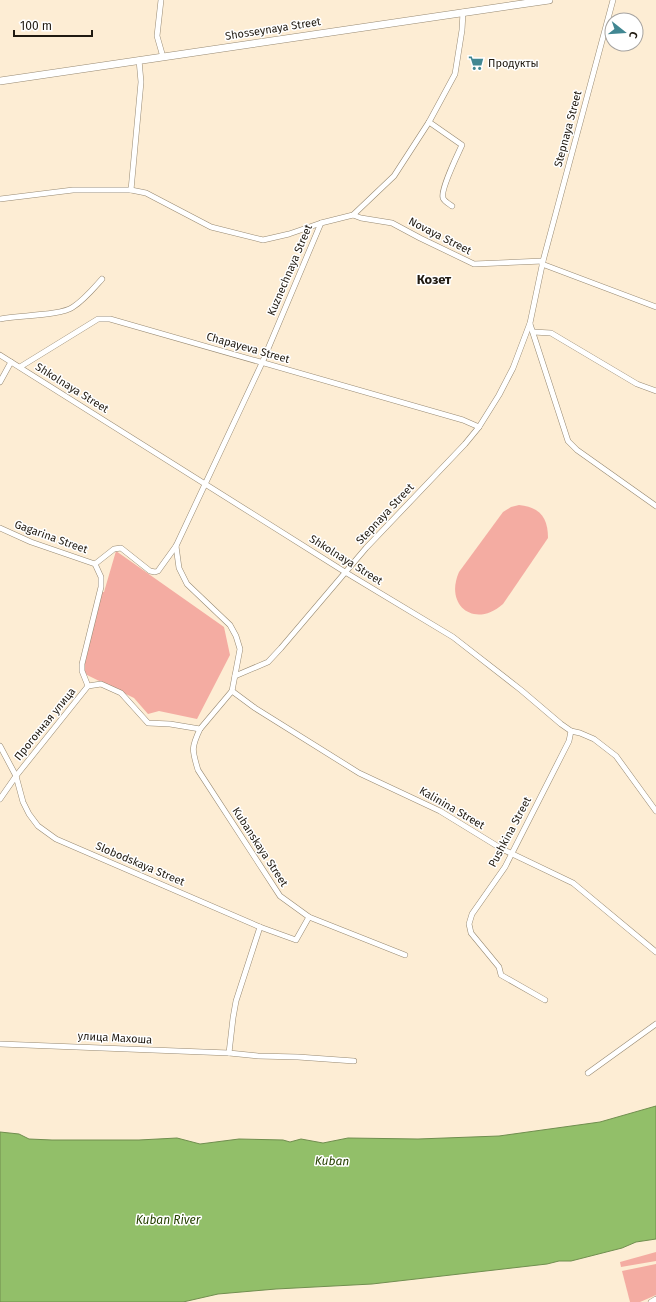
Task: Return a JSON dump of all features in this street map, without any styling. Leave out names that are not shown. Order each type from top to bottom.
[{"type":"street","points":[[162,0],[157,36],[162,57]]},
{"type":"street","name":"Shosseynaya Street","points":[[0,81],[549,0]]},
{"type":"street","name":"Stepnaya Street","points":[[235,676],[268,662],[345,572],[479,427],[499,395],[513,368],[530,324],[542,262],[613,0]]},
{"type":"street","name":"Kuznechnaya Street","points":[[95,564],[114,549],[121,548],[150,571],[155,572],[158,571],[176,546],[262,363],[321,223],[353,215],[394,176],[429,122],[455,74],[462,30],[463,12]]},
{"type":"street","points":[[131,190],[141,82],[139,60]]},
{"type":"street","points":[[429,122],[462,145],[443,189],[442,197],[452,206]]},
{"type":"street","points":[[0,199],[73,190],[131,190],[146,193],[211,227],[263,240],[289,234],[321,223]]},
{"type":"street","name":"Novaya Street","points":[[353,215],[361,218],[392,223],[474,264],[542,262]]},
{"type":"street","points":[[542,262],[656,306]]},
{"type":"street","points":[[0,319],[70,309],[85,298],[102,279]]},
{"type":"street","name":"Chapayeva Street","points":[[20,367],[98,318],[110,319],[463,420],[479,427]]},
{"type":"street","points":[[530,324],[568,442],[656,506]]},
{"type":"street","points":[[533,332],[551,333],[637,384],[656,390]]},
{"type":"street","name":"Shkolnaya Street","points":[[0,355],[345,572],[453,637],[521,690],[570,731],[580,733],[594,739],[616,756],[656,811]]},
{"type":"street","points":[[0,382],[11,362]]},
{"type":"street","name":"Gagarina Street","points":[[0,528],[31,542],[95,564]]},
{"type":"street","points":[[176,546],[179,568],[186,584],[230,625],[236,636],[240,649],[232,691]]},
{"type":"street","name":"Прогонная улица","points":[[0,799],[16,776],[88,686],[82,671],[82,664],[101,587],[100,577],[95,564]]},
{"type":"street","points":[[88,686],[101,684],[121,693],[148,723],[170,724],[200,729]]},
{"type":"street","name":"Kubanskaya Street","points":[[232,691],[200,729],[193,743],[192,750],[198,770],[280,896],[309,917],[405,955]]},
{"type":"street","name":"Kalinina Street","points":[[232,691],[255,708],[359,773],[440,811],[502,849],[573,883],[656,952]]},
{"type":"street","name":"Pushkina Street","points":[[545,1000],[501,975],[499,967],[471,933],[469,924],[472,914],[506,867],[511,853],[569,741],[570,731]]},
{"type":"street","name":"Slobodskaya Street","points":[[0,746],[16,776],[23,802],[29,814],[38,826],[56,839],[260,927],[296,940],[309,917]]},
{"type":"street","points":[[229,1053],[236,1001],[260,927]]},
{"type":"street","points":[[588,1073],[656,1024]]},
{"type":"street","name":"улица Махоша","points":[[0,1044],[229,1053],[354,1062]]},
{"type":"street","points":[[651,1302],[656,1299]]},
{"type":"shaded area","points":[[519,505],[532,508],[541,515],[548,531],[548,538],[503,604],[492,611],[482,614],[473,614],[465,610],[459,604],[456,595],[455,584],[459,572],[503,512],[511,507]]},
{"type":"shaded area","points":[[116,551],[224,627],[230,655],[197,719],[159,711],[148,714],[134,698],[87,675],[82,668],[102,592],[104,592]]},
{"type":"shaded area","points":[[656,1252],[656,1261],[621,1267],[620,1262]]},
{"type":"shaded area","points":[[656,1264],[656,1295],[640,1302],[630,1302],[622,1271]]},
{"type":"water","name":"Kuban River","points":[[656,1106],[656,1239],[636,1242],[622,1248],[571,1261],[559,1261],[547,1264],[372,1284],[276,1289],[218,1294],[183,1302],[0,1302],[0,1132],[19,1134],[29,1139],[52,1140],[139,1140],[177,1138],[200,1144],[239,1139],[283,1140],[290,1142],[301,1139],[323,1143],[348,1138],[418,1139],[499,1136],[600,1122]]},
{"type":"place","name":"Продукты","points":[[476,63]]},
{"type":"district","name":"Козет","points":[[434,279]]},
{"type":"water label","name":"Kuban","points":[[332,1161]]}]
